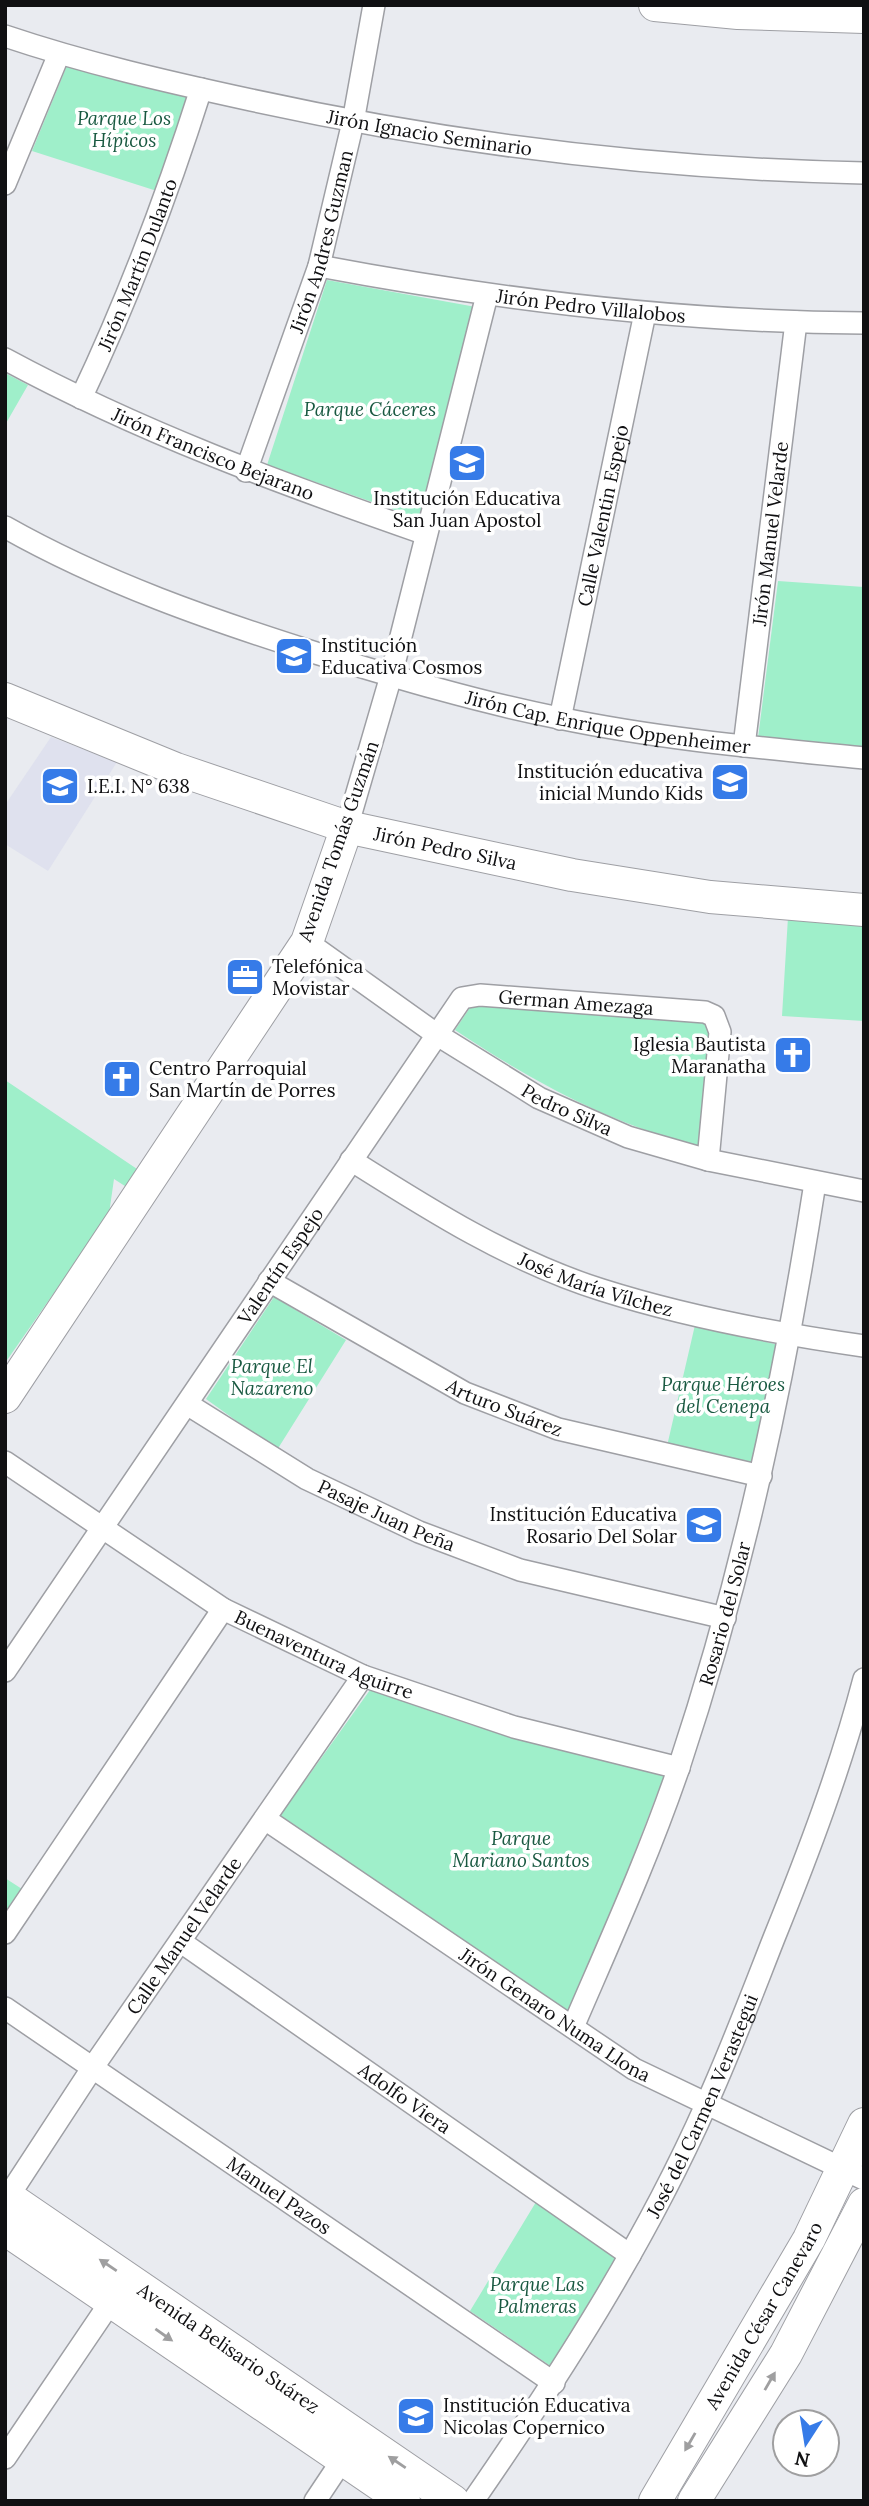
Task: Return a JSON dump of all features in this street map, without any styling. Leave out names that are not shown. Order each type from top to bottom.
[{"type":"street","name":"Jirón Andres Guzman","points":[[246,471],[319,266],[353,122],[374,5]]},
{"type":"street","points":[[654,5],[738,13],[864,17]]},
{"type":"street","name":"Jirón Ignacio Seminario","points":[[5,36],[59,54],[201,89],[353,122],[604,158],[740,171],[864,173]]},
{"type":"street","points":[[5,184],[59,54]]},
{"type":"street","name":"Jirón Martín Dulanto","points":[[81,398],[142,263],[168,194],[201,89]]},
{"type":"street","name":"Jirón Pedro Villalobos","points":[[319,266],[487,295],[645,313],[796,322],[864,323]]},
{"type":"street","name":"Avenida Tomás Guzmán","points":[[5,1397],[307,942],[347,827],[391,676],[487,295]]},
{"type":"street","name":"Calle Valentin Espejo","points":[[560,719],[645,313]]},
{"type":"street","name":"Jirón Manuel Velarde","points":[[744,746],[796,322]]},
{"type":"street","name":"Jirón Francisco Bejarano","points":[[5,359],[162,436],[246,471],[426,534]]},
{"type":"street","name":"Jirón Cap. Enrique Oppenheimer","points":[[5,527],[118,583],[230,626],[391,676],[560,719],[744,746],[864,758]]},
{"type":"street","name":"Jirón Pedro Silva","points":[[5,699],[176,769],[347,827],[572,874],[710,897],[864,910]]},
{"type":"street","name":"Pedro Silva","points":[[307,942],[436,1034],[540,1098],[628,1137],[708,1160],[864,1191]]},
{"type":"street","name":"German Amezaga","points":[[436,1034],[462,998],[470,995],[705,1012],[714,1016],[720,1032],[708,1160]]},
{"type":"street","name":"Valentín Espejo","points":[[5,1671],[436,1034]]},
{"type":"street","name":"José María Vílchez","points":[[351,1160],[452,1224],[590,1286],[792,1336],[864,1346]]},
{"type":"street","name":"Rosario del Solar","points":[[573,2027],[679,1768],[725,1618],[761,1476],[792,1336],[815,1183]]},
{"type":"street","name":"Arturo Suárez","points":[[269,1281],[465,1393],[558,1429],[761,1476]]},
{"type":"street","name":"Pasaje Juan Peña","points":[[187,1405],[307,1479],[419,1532],[520,1570],[725,1618]]},
{"type":"street","name":"Buenaventura Aguirre","points":[[5,1462],[223,1609],[363,1676],[514,1727],[679,1768]]},
{"type":"street","points":[[5,1933],[223,1609]]},
{"type":"street","name":"Calle Manuel Velarde","points":[[7,2196],[363,1676]]},
{"type":"street","name":"José del Carmen Verastegui","points":[[473,2501],[554,2383],[630,2255],[706,2105],[791,1897],[864,1679]]},
{"type":"street","name":"Jirón Genaro Numa Llona","points":[[265,1819],[634,2070],[854,2174]]},
{"type":"street","name":"Adolfo Viera","points":[[181,1942],[630,2255]]},
{"type":"street","name":"Manuel Pazos","points":[[5,2008],[554,2383]]},
{"type":"street","name":"Avenida César Canevaro","points":[[655,2501],[809,2239],[854,2174],[864,2124]]},
{"type":"street","name":"Avenida Belisario Suárez","points":[[7,2196],[453,2501]]},
{"type":"street","name":"Avenida César Canevaro","points":[[694,2501],[786,2354],[864,2204]]},
{"type":"street","name":"Avenida Belisario Suárez","points":[[5,2229],[404,2501]]},
{"type":"street","points":[[5,2458],[112,2300]]},
{"type":"street","points":[[315,2501],[343,2459]]},
{"type":"shaded area","name":"I.E.I. N° 638","points":[[51,737],[117,762],[48,871],[5,844],[5,805]]},
{"type":"green space","name":"Parque Los Hípicos","points":[[68,63],[193,97],[160,192],[32,151]]},
{"type":"green space","name":"Parque Cáceres","points":[[327,280],[476,307],[423,520],[267,465]]},
{"type":"green space","points":[[5,373],[28,385],[5,425]]},
{"type":"green space","points":[[778,581],[864,587],[864,753],[758,738]]},
{"type":"green space","points":[[788,917],[864,922],[864,1021],[782,1016]]},
{"type":"green space","points":[[473,1003],[707,1021],[710,1023],[699,1147],[634,1126],[572,1099],[484,1049],[455,1030]]},
{"type":"green space","points":[[5,1080],[140,1171],[128,1188],[114,1179],[109,1214],[5,1363]]},
{"type":"green space","name":"Parque El Nazareno","points":[[274,1297],[346,1340],[277,1450],[206,1399]]},
{"type":"green space","name":"Parque Héroes del Cenepa","points":[[695,1325],[779,1345],[751,1466],[667,1446]]},
{"type":"green space","name":"Parque Mariano Santos","points":[[370,1690],[471,1725],[664,1776],[609,1919],[568,2011],[279,1817]]},
{"type":"green space","points":[[5,1878],[22,1889],[5,1913]]},
{"type":"green space","name":"Parque Las Palmeras","points":[[536,2202],[616,2258],[552,2367],[470,2311]]},
{"type":"place","name":"Institución Educativa San Juan Apostol","points":[[467,463]]},
{"type":"place","name":"Institución Educativa Cosmos","points":[[294,656]]},
{"type":"place","name":"Institución educativa inicial Mundo Kids","points":[[730,782]]},
{"type":"place","name":"I.E.I. N° 638","points":[[60,786]]},
{"type":"place","name":"Telefónica Movistar","points":[[245,977]]},
{"type":"place","name":"Iglesia Bautista Maranatha","points":[[793,1055]]},
{"type":"place","name":"Centro Parroquial San Martín de Porres","points":[[122,1079]]},
{"type":"place","name":"Institución Educativa Rosario Del Solar","points":[[704,1525]]},
{"type":"place","name":"Institución Educativa Nicolas Copernico","points":[[416,2416]]}]
